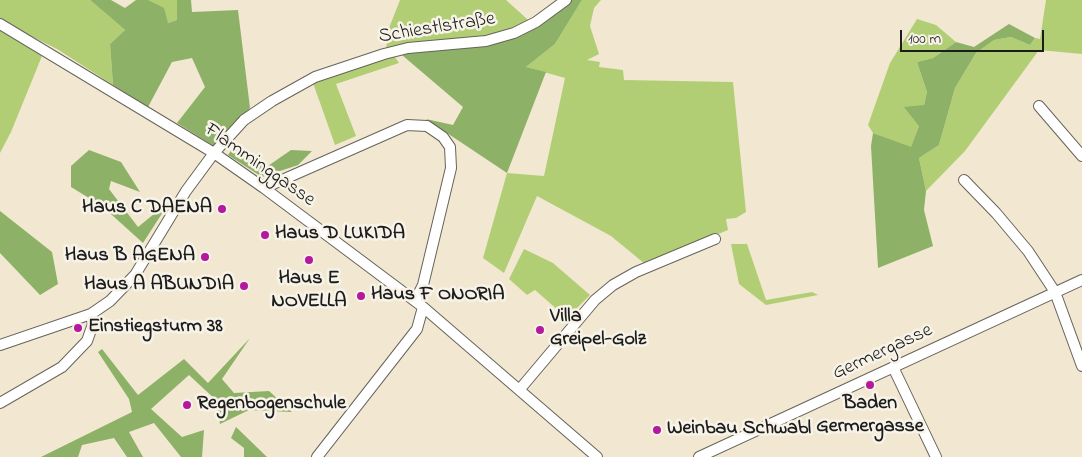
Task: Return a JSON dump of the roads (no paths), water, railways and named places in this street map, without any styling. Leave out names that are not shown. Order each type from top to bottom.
[{"type":"street","name":"Schiestlstraße","points":[[0,345],[91,314],[110,300],[133,278],[186,191],[214,153],[244,120],[315,77],[408,48],[486,41],[514,33],[536,22],[566,0]]},
{"type":"street","name":"Flamminggasse","points":[[0,24],[214,153],[264,188],[419,304],[597,457]]},
{"type":"street","points":[[1039,106],[1082,156]]},
{"type":"street","points":[[264,188],[407,125],[426,126],[443,137],[450,147],[451,158],[419,304],[417,329],[317,457]]},
{"type":"street","points":[[964,180],[996,212],[1028,251],[1055,292],[1082,366]]},
{"type":"street","points":[[520,389],[595,300],[613,285],[636,272],[715,239]]},
{"type":"street","name":"Germergasse","points":[[699,457],[1082,280]]},
{"type":"street","points":[[0,403],[62,367],[87,341],[93,324],[91,314]]},
{"type":"street","points":[[893,367],[936,457]]},
{"type":"place","name":"Haus C DAENA","points":[[222,209]]},
{"type":"place","name":"Haus D LUKIDA","points":[[265,235]]},
{"type":"place","name":"Haus B AGENA","points":[[205,257]]},
{"type":"place","name":"Haus E NOVELLA","points":[[309,260]]},
{"type":"place","name":"Haus A ABUNDIA","points":[[244,286]]},
{"type":"place","name":"Haus F ONORIA","points":[[361,296]]},
{"type":"place","name":"Einstiegsturm 38","points":[[78,328]]},
{"type":"place","name":"Villa Greipel-Golz","points":[[540,330]]},
{"type":"place","name":"Baden Germergasse","points":[[870,385]]},
{"type":"place","name":"Regenbogenschule","points":[[187,405]]},
{"type":"place","name":"Weinbau Schwabl","points":[[657,430]]}]
